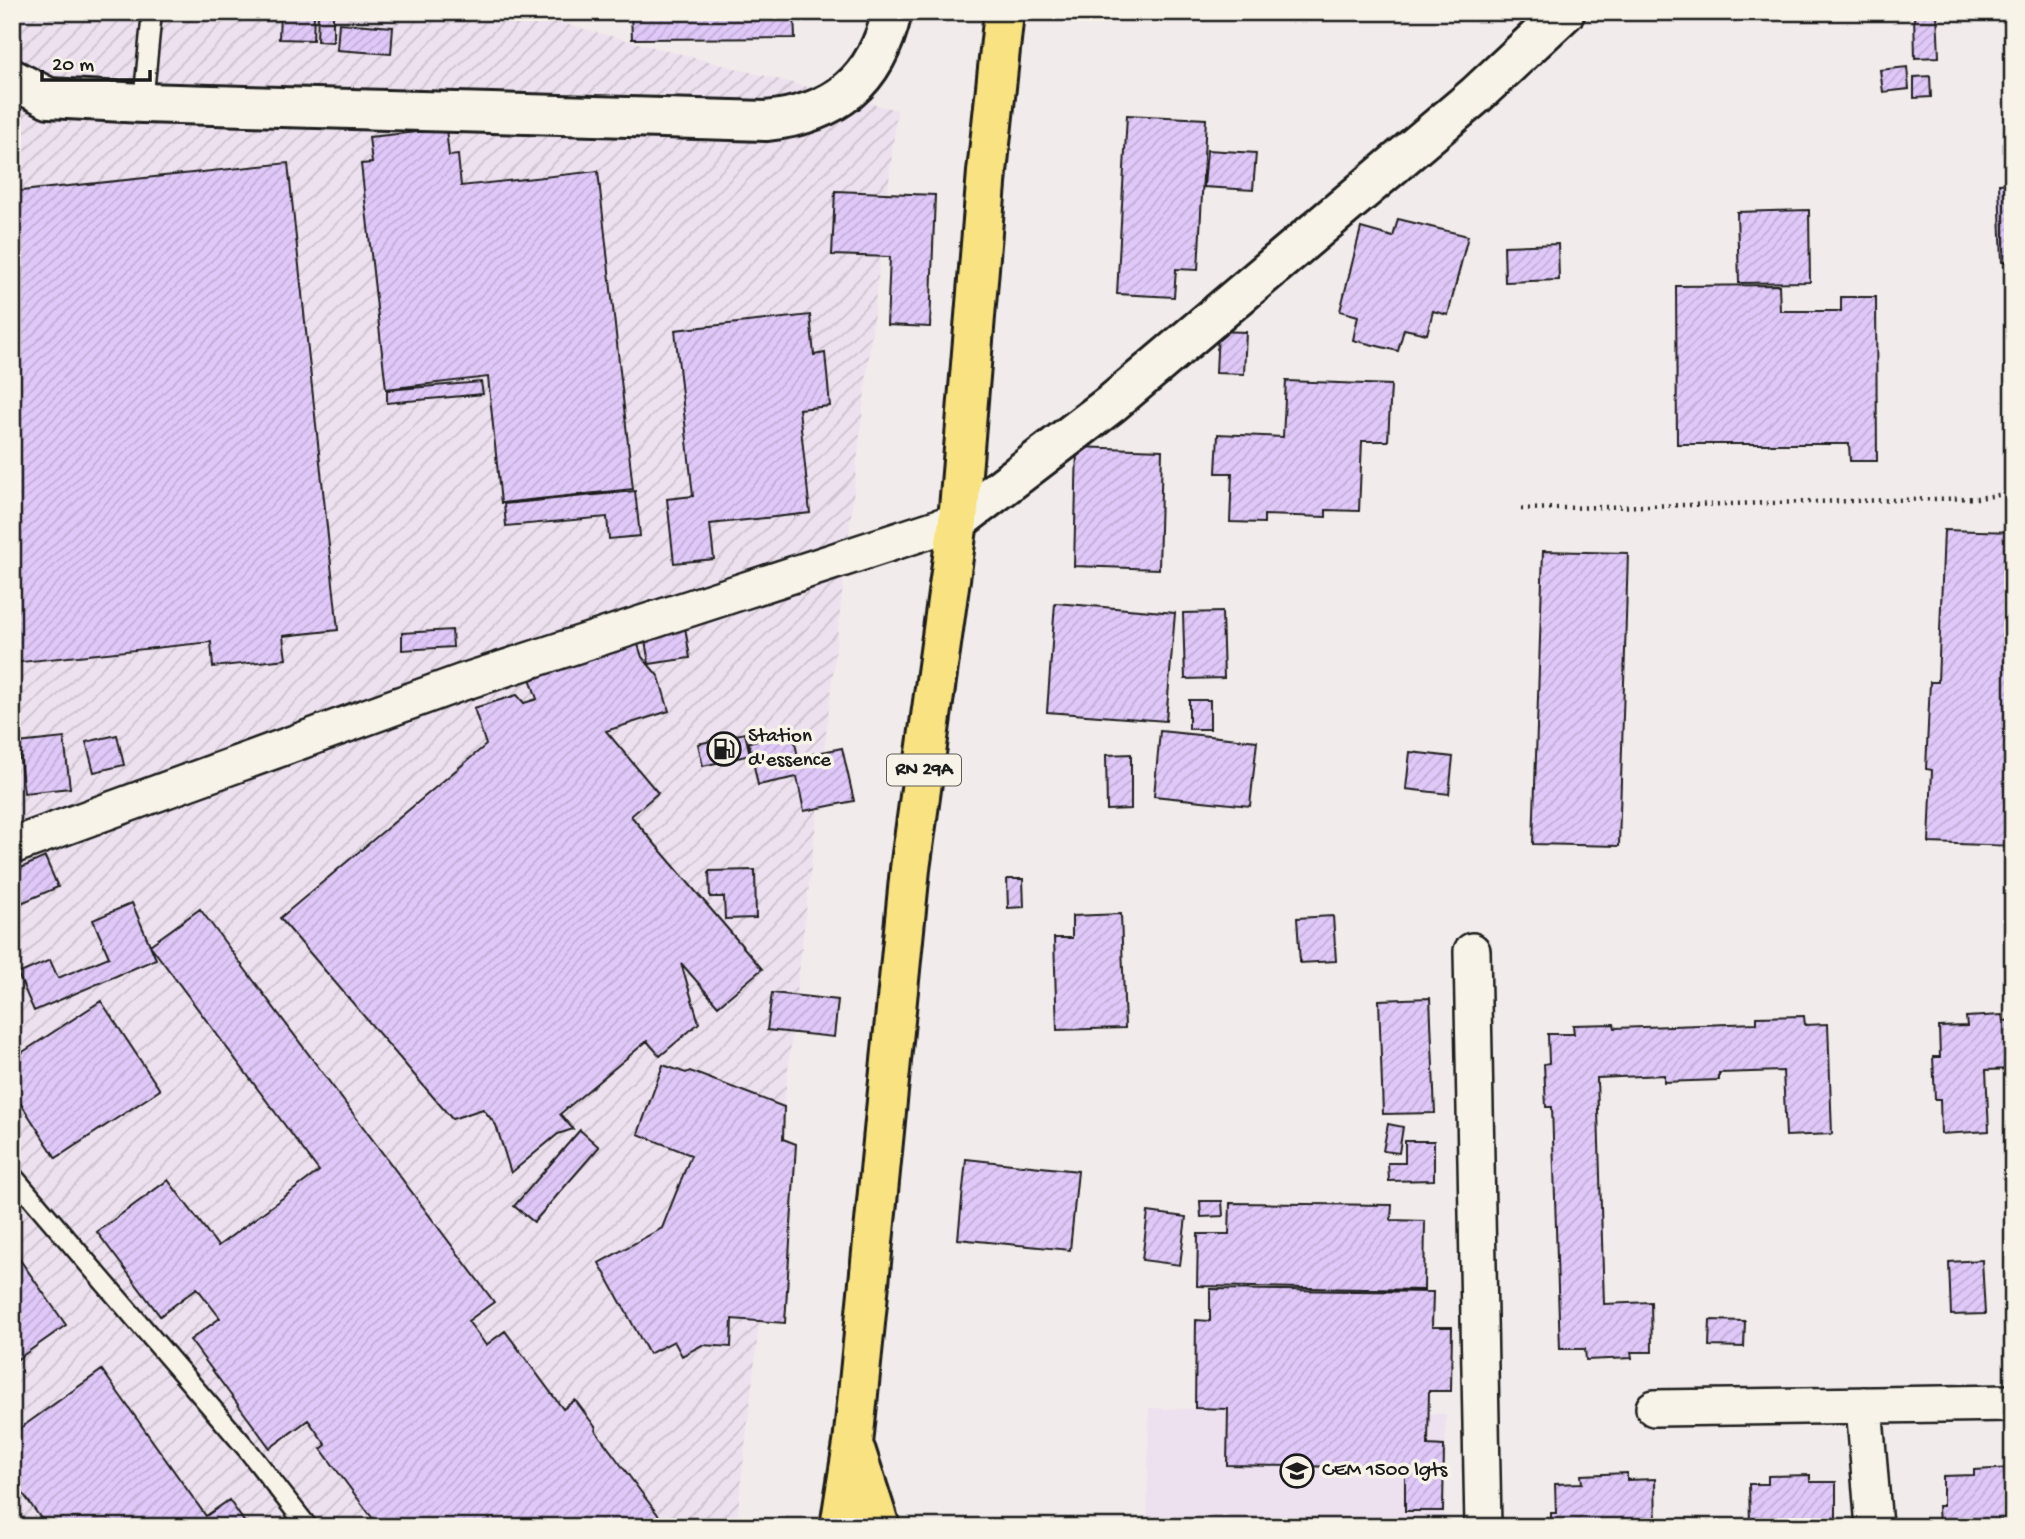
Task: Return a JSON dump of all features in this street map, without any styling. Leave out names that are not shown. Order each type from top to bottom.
[{"type":"main road","points":[[12,79],[49,98],[766,121],[794,118],[821,109],[845,94],[864,75],[880,51],[892,12]]},
{"type":"main road","name":"RN 29A","points":[[840,1527],[853,1444],[910,869],[958,521],[987,172],[1004,12]]},
{"type":"main road","points":[[958,521],[1111,404],[1476,95],[1565,12]]},
{"type":"main road","points":[[853,1444],[880,1527]]},
{"type":"street","points":[[12,846],[460,683],[958,521]]},
{"type":"street","points":[[1472,951],[1483,1527]]},
{"type":"street","points":[[1654,1408],[2013,1403]]},
{"type":"street","points":[[1864,1405],[1874,1527]]},
{"type":"lane","points":[[143,103],[152,12]]},
{"type":"lane","points":[[12,1175],[247,1449],[308,1527]]},
{"type":"path","points":[[1521,509],[1977,498],[2013,493]]},
{"type":"shaded area","points":[[12,12],[518,12],[897,110],[736,1527],[12,1527]]},
{"type":"shaded area","name":"CEM 1500 lgts","points":[[1149,1408],[1446,1414],[1444,1527],[1147,1527]]},
{"type":"building","points":[[280,12],[314,12],[313,40],[279,39]]},
{"type":"building","points":[[631,12],[794,12],[795,38],[632,39]]},
{"type":"building","points":[[1914,12],[1937,12],[1939,57],[1915,58]]},
{"type":"building","points":[[318,14],[333,14],[333,42],[317,41]]},
{"type":"building","points":[[339,23],[393,27],[391,54],[337,50]]},
{"type":"building","points":[[1907,67],[1909,89],[1883,92],[1880,70]]},
{"type":"building","points":[[1930,76],[1931,97],[1914,98],[1914,77]]},
{"type":"building","points":[[1127,115],[1206,119],[1198,270],[1176,269],[1174,297],[1117,294]]},
{"type":"building","points":[[446,129],[449,156],[458,155],[461,186],[598,171],[633,489],[501,503],[488,377],[386,389],[361,164],[372,163],[369,137]]},
{"type":"building","points":[[1207,150],[1256,153],[1253,190],[1204,187]]},
{"type":"building","points":[[288,163],[338,630],[283,636],[286,659],[213,667],[211,642],[12,663],[12,192]]},
{"type":"building","points":[[2013,183],[2013,262],[2002,262],[1999,184]]},
{"type":"building","points":[[835,191],[935,195],[930,327],[887,325],[890,257],[832,255]]},
{"type":"building","points":[[1809,210],[1810,282],[1739,283],[1737,212]]},
{"type":"building","points":[[1398,219],[1468,236],[1448,315],[1433,311],[1427,334],[1404,329],[1398,351],[1353,340],[1358,316],[1340,311],[1361,228],[1393,237]]},
{"type":"building","points":[[1558,244],[1559,280],[1505,282],[1504,246]]},
{"type":"building","points":[[1779,285],[1780,311],[1841,311],[1841,297],[1876,297],[1877,461],[1850,461],[1849,444],[1677,444],[1676,286]]},
{"type":"building","points":[[810,315],[814,355],[825,353],[830,406],[799,409],[810,513],[710,524],[714,559],[674,563],[667,499],[693,496],[675,330]]},
{"type":"building","points":[[1218,331],[1246,332],[1244,374],[1216,373]]},
{"type":"building","points":[[1286,381],[1391,385],[1388,441],[1362,441],[1359,511],[1326,510],[1326,517],[1264,515],[1264,523],[1230,522],[1232,473],[1216,473],[1218,434],[1283,437]]},
{"type":"building","points":[[481,382],[483,394],[387,403],[387,390]]},
{"type":"building","points":[[1077,447],[1162,450],[1159,569],[1074,566]]},
{"type":"building","points":[[635,491],[640,536],[609,539],[607,517],[506,526],[504,504]]},
{"type":"building","points":[[1944,530],[2013,532],[2013,846],[1929,843],[1932,770],[1926,769],[1930,682],[1938,682]]},
{"type":"building","points":[[1543,551],[1628,553],[1619,846],[1533,844]]},
{"type":"building","points":[[1055,603],[1175,613],[1166,721],[1047,712]]},
{"type":"building","points":[[1222,612],[1224,678],[1185,679],[1183,613]]},
{"type":"building","points":[[685,627],[690,658],[649,664],[644,634]]},
{"type":"building","points":[[452,630],[453,647],[402,650],[402,633]]},
{"type":"building","points":[[635,635],[642,657],[659,677],[669,711],[606,731],[658,793],[631,816],[762,969],[718,1006],[681,963],[699,1023],[660,1056],[647,1041],[560,1114],[573,1129],[558,1134],[511,1173],[496,1125],[483,1109],[452,1119],[280,918],[486,745],[474,708],[517,695],[524,703],[537,699],[527,669]]},
{"type":"building","points":[[1189,700],[1210,700],[1210,729],[1189,729]]},
{"type":"building","points":[[1160,731],[1257,741],[1250,806],[1154,796]]},
{"type":"building","name":"Station d'essence","points":[[745,733],[750,755],[703,766],[698,744]]},
{"type":"building","points":[[793,733],[798,757],[842,748],[854,801],[804,811],[797,777],[758,785],[749,742]]},
{"type":"building","points":[[117,735],[124,765],[94,772],[86,742]]},
{"type":"building","points":[[64,738],[70,788],[24,793],[18,743]]},
{"type":"building","points":[[1410,752],[1453,757],[1449,794],[1406,789]]},
{"type":"building","points":[[1131,754],[1131,809],[1107,810],[1106,755]]},
{"type":"building","points":[[45,857],[58,887],[12,907],[12,872]]},
{"type":"building","points":[[755,870],[756,918],[725,919],[724,897],[710,897],[709,871]]},
{"type":"building","points":[[1007,879],[1023,879],[1024,907],[1008,908]]},
{"type":"building","points":[[132,903],[156,959],[34,1011],[18,974],[50,960],[58,978],[109,957],[93,920]]},
{"type":"building","points":[[200,909],[494,1302],[468,1321],[486,1345],[505,1331],[563,1409],[575,1400],[667,1527],[379,1527],[321,1449],[326,1445],[308,1420],[270,1448],[190,1340],[220,1318],[197,1288],[160,1316],[97,1232],[168,1180],[218,1246],[319,1171],[150,945]]},
{"type":"building","points":[[1121,914],[1125,1028],[1057,1030],[1054,938],[1072,938],[1072,916]]},
{"type":"building","points":[[1333,916],[1336,961],[1300,963],[1297,918]]},
{"type":"building","points":[[772,993],[838,1000],[834,1037],[767,1030]]},
{"type":"building","points":[[1430,998],[1435,1113],[1383,1114],[1379,1000]]},
{"type":"building","points":[[101,1001],[160,1090],[56,1158],[12,1090],[12,1059]]},
{"type":"building","points":[[2002,1015],[2003,1021],[2013,1020],[2013,1069],[1986,1070],[1989,1131],[1941,1134],[1940,1099],[1935,1099],[1933,1057],[1940,1057],[1939,1027],[1967,1026],[1966,1017]]},
{"type":"building","points":[[1804,1016],[1805,1025],[1828,1024],[1832,1134],[1786,1136],[1783,1071],[1719,1073],[1719,1080],[1664,1082],[1664,1075],[1597,1078],[1604,1304],[1651,1302],[1652,1352],[1631,1352],[1632,1358],[1586,1360],[1585,1349],[1560,1349],[1552,1107],[1546,1107],[1544,1064],[1549,1063],[1548,1034],[1574,1034],[1573,1025],[1614,1024],[1615,1028],[1757,1023],[1757,1017]]},
{"type":"building","points":[[663,1065],[686,1073],[690,1071],[784,1107],[783,1139],[796,1144],[785,1323],[732,1319],[731,1347],[702,1345],[682,1356],[674,1341],[649,1354],[599,1263],[662,1228],[691,1155],[638,1134]]},
{"type":"building","points":[[1388,1124],[1403,1127],[1399,1153],[1383,1151]]},
{"type":"building","points":[[580,1130],[599,1147],[534,1222],[514,1206]]},
{"type":"building","points":[[1405,1141],[1434,1141],[1434,1180],[1389,1181],[1388,1163],[1405,1163]]},
{"type":"building","points":[[966,1159],[1078,1171],[1070,1250],[958,1239]]},
{"type":"building","points":[[1200,1201],[1222,1201],[1223,1216],[1201,1217]]},
{"type":"building","points":[[1230,1203],[1392,1205],[1391,1220],[1425,1221],[1424,1290],[1197,1286],[1198,1234],[1229,1234]]},
{"type":"building","points":[[1148,1212],[1186,1217],[1180,1265],[1142,1260]]},
{"type":"building","points":[[18,1257],[66,1325],[12,1363],[12,1261]]},
{"type":"building","points":[[1982,1260],[1985,1314],[1951,1315],[1949,1262]]},
{"type":"building","points":[[2007,1282],[2013,1282],[2013,1314],[2009,1314]]},
{"type":"building","points":[[1210,1289],[1433,1292],[1432,1327],[1452,1327],[1451,1391],[1429,1391],[1428,1445],[1444,1446],[1443,1511],[1405,1511],[1405,1468],[1227,1465],[1228,1409],[1195,1408],[1196,1320],[1210,1321]]},
{"type":"building","points":[[1710,1320],[1745,1321],[1744,1347],[1709,1346]]},
{"type":"building","points":[[102,1370],[206,1516],[229,1500],[248,1527],[47,1527],[12,1478],[12,1434]]},
{"type":"building","points":[[2013,1468],[2013,1520],[1993,1521],[1993,1527],[1939,1527],[1938,1506],[1943,1506],[1943,1476],[1974,1475],[1974,1470]]},
{"type":"building","points":[[1627,1473],[1627,1480],[1655,1479],[1656,1527],[1551,1527],[1551,1513],[1556,1513],[1555,1484],[1582,1483],[1581,1475]]},
{"type":"building","points":[[1810,1475],[1810,1482],[1836,1482],[1836,1527],[1794,1527],[1793,1522],[1750,1524],[1749,1484],[1768,1484],[1768,1476]]},
{"type":"place","name":"Station d'essence","points":[[724,749]]},
{"type":"place","name":"CEM 1500 lgts","points":[[1297,1471]]}]
